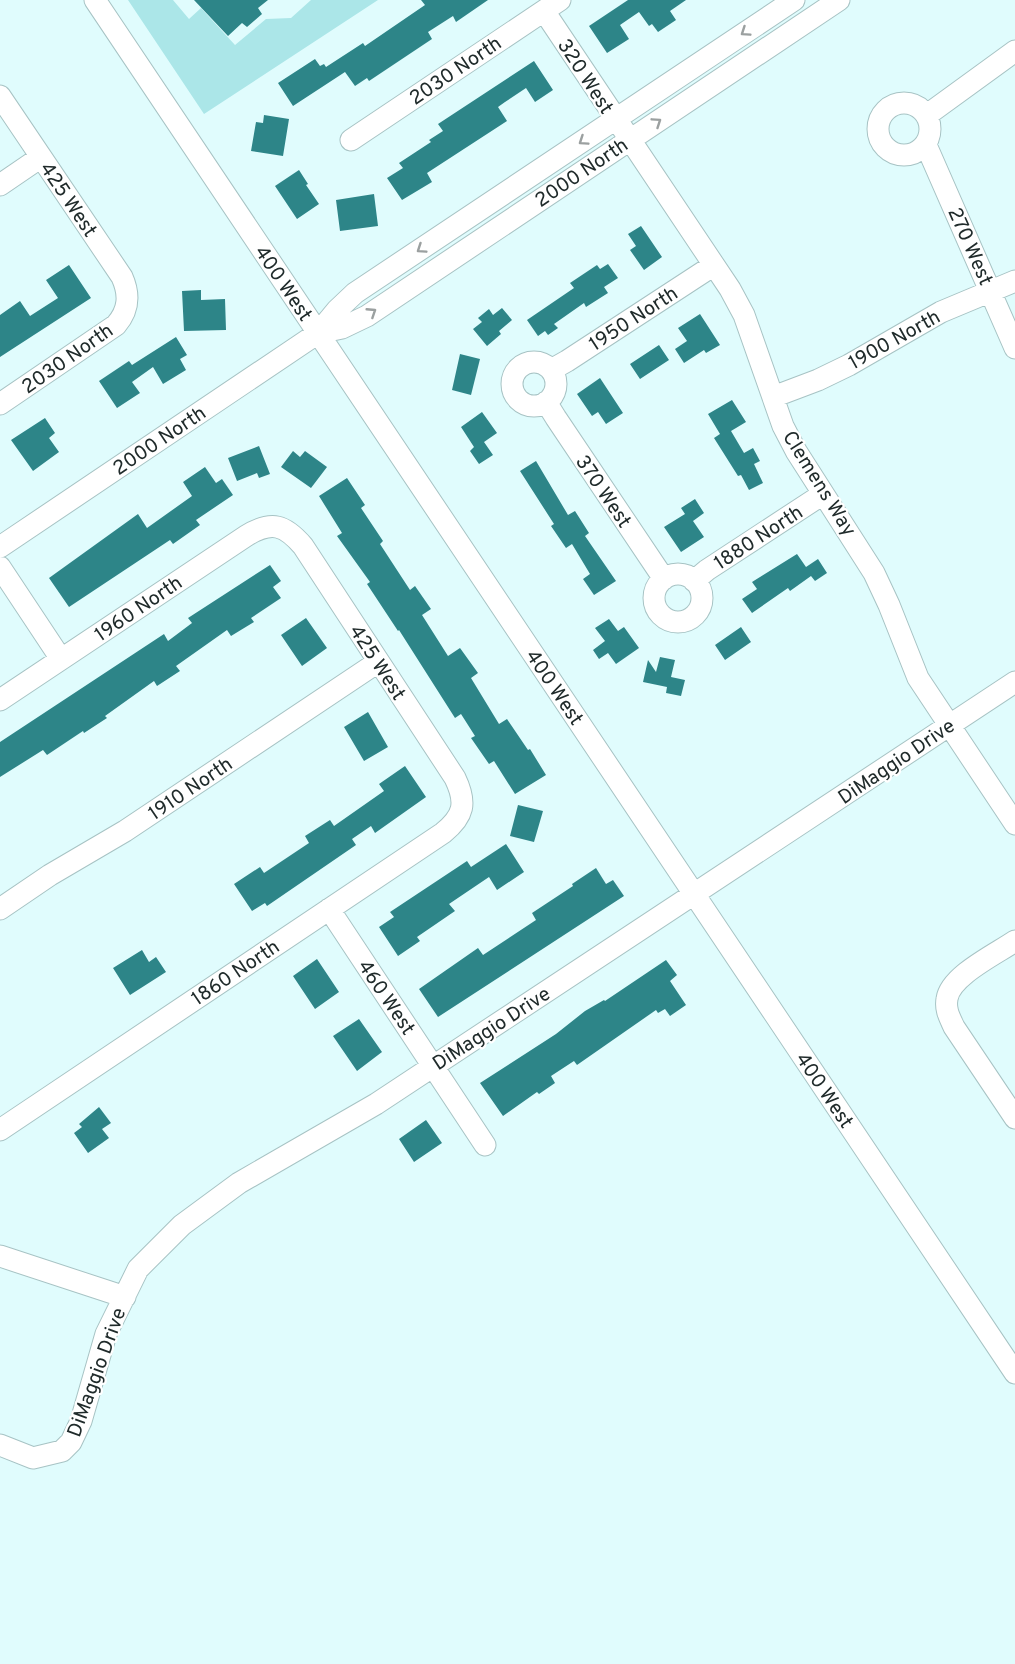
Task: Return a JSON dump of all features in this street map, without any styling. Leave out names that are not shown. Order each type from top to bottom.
[{"type":"street","name":"400 West","points":[[95,0],[1015,1373]]},
{"type":"street","name":"2000 North","points":[[0,547],[318,333],[355,293],[794,0]]},
{"type":"street","name":"2000 North","points":[[318,333],[342,328],[366,316],[839,0]]},
{"type":"street","name":"320 West","points":[[552,5],[629,140]]},
{"type":"street","name":"2030 North","points":[[351,140],[552,5]]},
{"type":"street","points":[[927,115],[1015,51]]},
{"type":"street","name":"425 West","points":[[0,96],[122,277],[127,291],[127,306]]},
{"type":"street","points":[[898,103],[915,104],[927,115],[931,130],[926,145],[912,154],[895,154],[882,143],[878,128],[884,112],[898,103]]},
{"type":"street","name":"Clemens Way","points":[[629,140],[730,289],[744,315],[783,426],[874,573],[918,678],[1015,824]]},
{"type":"street","name":"270 West","points":[[926,145],[1015,348]]},
{"type":"street","points":[[0,184],[41,157]]},
{"type":"street","name":"1950 North","points":[[551,369],[567,361],[714,265]]},
{"type":"street","name":"1900 North","points":[[773,397],[818,380],[931,318],[1015,281]]},
{"type":"street","name":"2030 North","points":[[0,404],[111,330],[121,320],[127,306]]},
{"type":"street","points":[[529,362],[541,363],[551,369],[556,387],[551,398],[535,406],[519,400],[512,390],[512,378],[519,368],[529,362]]},
{"type":"street","name":"370 West","points":[[546,402],[664,579]]},
{"type":"street","name":"1880 North","points":[[694,581],[707,570],[823,494]]},
{"type":"street","name":"1960 North","points":[[0,700],[254,531],[269,526],[279,527]]},
{"type":"street","name":"425 West","points":[[279,527],[287,530],[303,546],[455,778],[462,798],[462,807]]},
{"type":"street","points":[[0,567],[61,659]]},
{"type":"street","points":[[676,574],[683,575],[694,581],[701,591],[702,598],[698,610],[689,620],[670,621],[659,613],[654,602],[656,589],[664,579],[676,574]]},
{"type":"street","name":"1910 North","points":[[0,909],[50,875],[125,831],[378,662]]},
{"type":"street","name":"DiMaggio Drive","points":[[0,1445],[33,1458],[62,1451],[71,1442],[81,1421],[106,1335],[138,1269],[182,1225],[239,1183],[376,1104],[1015,682]]},
{"type":"street","name":"1860 North","points":[[0,1130],[443,833],[456,821],[462,807]]},
{"type":"street","name":"460 West","points":[[329,909],[485,1145]]},
{"type":"street","points":[[1014,944],[963,976],[951,987],[947,998],[947,1013],[1015,1118]]},
{"type":"street","points":[[0,1256],[125,1297]]},
{"type":"shaded area","points":[[128,0],[173,0],[189,19],[201,8],[235,45],[266,19],[291,18],[311,0],[378,0],[204,114]]},
{"type":"building","points":[[194,0],[268,0],[258,8],[262,14],[247,27],[242,23],[228,36]]},
{"type":"building","points":[[421,0],[488,0],[456,22],[453,16],[428,32],[432,39],[369,81],[367,78],[355,86],[345,72],[293,106],[278,83],[315,59],[320,66],[324,64],[326,67],[363,43],[365,46],[425,5]]},
{"type":"building","points":[[628,0],[686,0],[670,11],[676,20],[658,32],[652,24],[649,26],[639,12],[620,25],[629,39],[607,53],[589,26]]},
{"type":"building","points":[[534,61],[553,90],[535,102],[526,88],[498,107],[507,121],[427,173],[432,182],[402,200],[387,178],[403,168],[399,163],[431,142],[429,140],[443,131],[438,124]]},
{"type":"building","points":[[264,115],[289,119],[283,156],[251,151],[256,122],[263,123]]},
{"type":"building","points":[[299,170],[319,204],[297,219],[275,186]]},
{"type":"building","points":[[374,194],[378,226],[340,231],[336,200]]},
{"type":"building","points":[[641,226],[662,257],[644,270],[630,250],[636,246],[628,234]]},
{"type":"building","points":[[608,264],[618,278],[604,287],[608,293],[586,307],[584,303],[554,324],[558,328],[548,335],[545,331],[538,336],[527,320],[574,288],[570,283],[597,265],[600,269]]},
{"type":"building","points":[[69,265],[91,298],[0,357],[0,315],[20,301],[30,316],[58,298],[46,280]]},
{"type":"building","points":[[201,290],[201,300],[225,299],[226,330],[184,331],[182,291]]},
{"type":"building","points":[[502,308],[512,320],[487,346],[473,329],[482,322],[478,318],[489,309],[493,315]]},
{"type":"building","points":[[700,314],[720,345],[706,353],[704,350],[684,363],[675,349],[687,341],[678,328]]},
{"type":"building","points":[[176,337],[187,355],[180,359],[186,370],[163,384],[153,367],[132,382],[140,393],[117,408],[99,381],[129,361],[132,365]]},
{"type":"building","points":[[659,345],[669,360],[640,379],[630,364]]},
{"type":"building","points":[[460,354],[480,359],[471,395],[452,390]]},
{"type":"building","points":[[600,378],[623,413],[606,424],[598,412],[592,416],[577,394]]},
{"type":"building","points":[[732,400],[746,422],[731,431],[744,453],[753,448],[760,461],[754,464],[763,483],[749,490],[714,438],[720,434],[708,414]]},
{"type":"building","points":[[482,412],[497,433],[484,442],[493,455],[479,464],[470,451],[474,447],[461,427]]},
{"type":"building","points":[[45,418],[55,433],[49,438],[59,452],[33,471],[11,440]]},
{"type":"building","points":[[259,446],[270,474],[259,478],[257,473],[237,481],[228,458]]},
{"type":"building","points":[[293,451],[300,457],[305,451],[327,467],[311,488],[281,467]]},
{"type":"building","points":[[536,461],[568,515],[575,511],[589,533],[585,536],[616,581],[594,595],[583,579],[590,574],[572,544],[566,548],[551,526],[554,524],[520,471]]},
{"type":"building","points":[[205,467],[216,483],[222,479],[233,495],[196,520],[200,525],[173,544],[170,540],[69,607],[49,578],[138,514],[147,528],[192,496],[183,482]]},
{"type":"building","points":[[347,478],[365,505],[361,508],[383,541],[380,544],[410,590],[415,586],[431,609],[422,615],[448,656],[460,648],[478,673],[471,678],[499,724],[507,719],[546,775],[515,794],[494,761],[489,764],[471,738],[475,736],[461,714],[455,718],[367,584],[370,582],[337,536],[342,533],[319,496]]},
{"type":"building","points":[[695,499],[704,513],[693,521],[704,537],[681,552],[664,527],[685,514],[681,508]]},
{"type":"building","points":[[797,554],[806,567],[818,559],[827,573],[815,581],[811,576],[790,591],[788,588],[752,613],[742,599],[757,589],[752,582]]},
{"type":"building","points":[[270,565],[281,581],[273,587],[281,598],[251,618],[254,622],[231,636],[227,630],[176,666],[180,671],[157,686],[154,681],[84,733],[83,731],[47,755],[43,750],[0,777],[0,742],[164,634],[168,641],[192,623],[188,618]]},
{"type":"building","points":[[306,618],[327,648],[302,666],[281,635]]},
{"type":"building","points":[[609,619],[618,631],[624,627],[639,648],[616,664],[608,653],[599,659],[593,650],[605,641],[595,628]]},
{"type":"building","points":[[741,627],[751,642],[725,660],[715,645]]},
{"type":"building","points":[[660,657],[675,660],[671,677],[685,680],[681,696],[666,693],[667,687],[643,682],[648,660],[656,672]]},
{"type":"building","points":[[368,712],[388,747],[364,761],[344,727]]},
{"type":"building","points":[[405,766],[426,797],[375,833],[371,826],[352,839],[356,845],[267,906],[265,903],[252,911],[234,884],[260,867],[264,873],[309,843],[305,836],[330,820],[334,826],[384,791],[379,784]]},
{"type":"building","points":[[518,805],[543,811],[534,842],[510,836]]},
{"type":"building","points":[[506,844],[524,872],[497,890],[489,877],[449,904],[455,911],[417,937],[420,941],[398,956],[379,927],[394,917],[390,912],[467,861],[471,867]]},
{"type":"building","points":[[596,868],[606,884],[613,880],[624,896],[438,1017],[419,989],[478,948],[483,955],[536,920],[532,913]]},
{"type":"building","points":[[142,950],[149,962],[156,957],[166,972],[130,995],[113,968]]},
{"type":"building","points":[[317,959],[339,992],[315,1009],[293,976]]},
{"type":"building","points":[[666,960],[677,975],[670,981],[686,1005],[670,1016],[665,1009],[658,1013],[656,1010],[577,1065],[574,1061],[551,1076],[555,1083],[539,1094],[537,1092],[503,1116],[480,1083],[556,1034],[585,1011],[605,1001]]},
{"type":"building","points":[[359,1019],[382,1052],[357,1071],[333,1036]]},
{"type":"building","points":[[99,1107],[111,1123],[102,1129],[109,1138],[88,1153],[74,1133],[82,1127],[79,1124]]},
{"type":"building","points":[[426,1120],[442,1143],[414,1162],[399,1139]]}]
